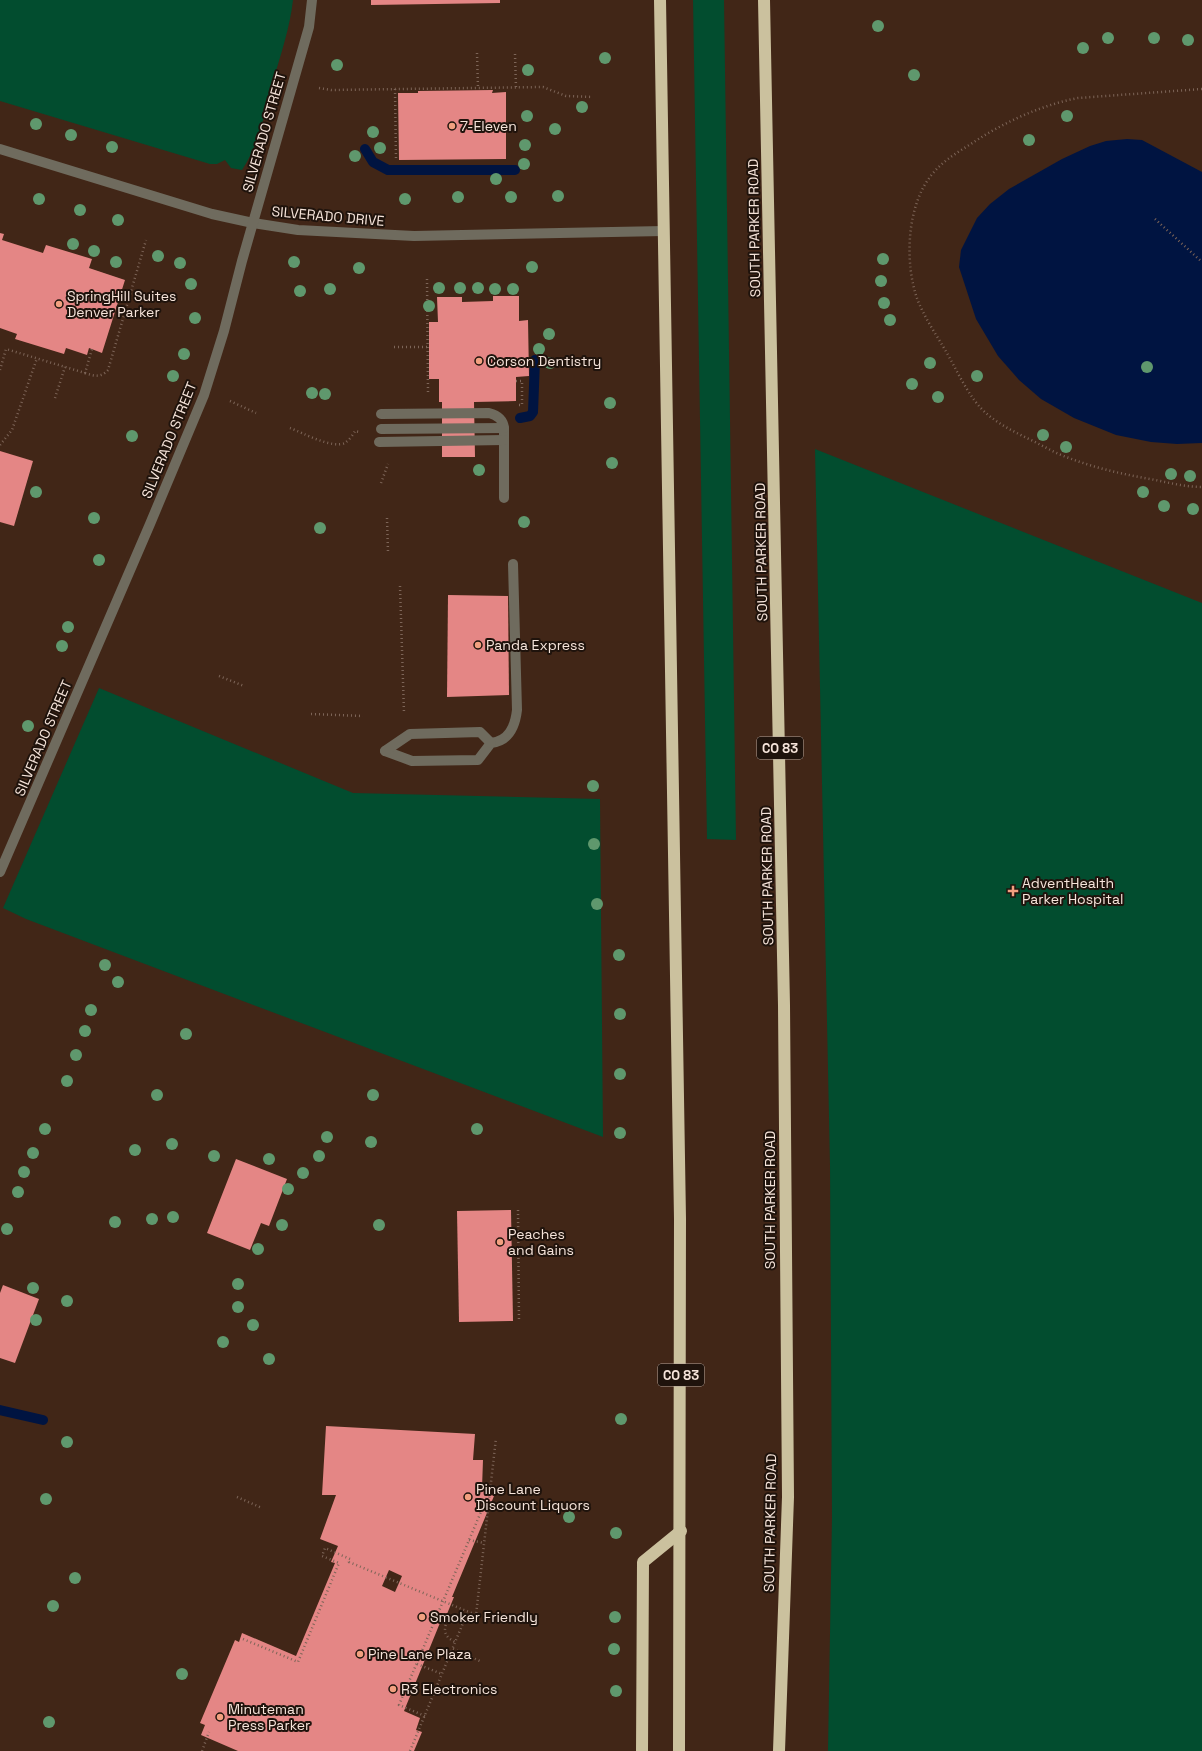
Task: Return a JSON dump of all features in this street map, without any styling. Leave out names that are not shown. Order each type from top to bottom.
[{"type":"highway","name":"CO 83","points":[[660,0],[679,1157],[681,1531],[679,1751]]},
{"type":"highway","name":"SOUTH PARKER ROAD","points":[[764,0],[784,1005],[788,1497],[779,1751]]},
{"type":"highway","points":[[642,1751],[643,1562],[681,1531]]},
{"type":"street","name":"SILVERADO STREET","points":[[0,872],[198,410],[224,331],[308,28],[312,0]]},
{"type":"street","name":"SILVERADO DRIVE","points":[[0,149],[200,210],[253,223],[322,232],[414,236],[664,231]]},
{"type":"street","points":[[381,414],[488,414],[497,416],[502,420],[504,428],[504,498]]},
{"type":"street","points":[[381,429],[504,428]]},
{"type":"street","points":[[379,442],[504,440]]},
{"type":"street","points":[[491,743],[480,732],[410,734],[384,751],[412,761],[478,760],[491,743],[502,741],[509,735],[516,715],[513,564]]},
{"type":"path","points":[[477,53],[478,88]]},
{"type":"path","points":[[515,54],[516,88]]},
{"type":"path","points":[[319,88],[330,90],[516,88],[543,86],[566,96],[593,96]]},
{"type":"path","points":[[395,89],[396,159]]},
{"type":"path","points":[[1202,89],[1078,98],[1059,102],[1000,126],[946,161],[933,172],[924,185],[915,205],[910,229],[914,285],[921,309],[982,410],[1005,428],[1076,461],[1134,476],[1202,488]]},
{"type":"path","points":[[1155,219],[1202,262]]},
{"type":"path","points":[[0,370],[6,349],[97,376],[102,375],[108,370],[146,240]]},
{"type":"path","points":[[422,392],[429,392],[427,279]]},
{"type":"path","points":[[394,347],[428,347]]},
{"type":"path","points":[[85,373],[92,349]]},
{"type":"path","points":[[0,445],[14,426],[37,358]]},
{"type":"path","points":[[55,398],[65,367]]},
{"type":"path","points":[[516,380],[522,380],[522,405],[516,405]]},
{"type":"path","points":[[230,400],[256,413]]},
{"type":"path","points":[[290,428],[332,444],[345,442],[355,431],[362,433]]},
{"type":"path","points":[[381,483],[390,460]]},
{"type":"path","points":[[387,518],[388,552]]},
{"type":"path","points":[[400,586],[404,717]]},
{"type":"path","points":[[219,676],[244,686]]},
{"type":"path","points":[[311,714],[363,716]]},
{"type":"path","points":[[518,1210],[519,1321]]},
{"type":"path","points":[[243,1639],[298,1662],[339,1563],[322,1556],[325,1548],[350,1559],[349,1562],[476,1615],[496,1438]]},
{"type":"path","points":[[425,1716],[399,1705],[490,1490]]},
{"type":"path","points":[[237,1497],[262,1508]]},
{"type":"path","points":[[469,1540],[484,1543]]},
{"type":"path","points":[[410,1751],[468,1611]]},
{"type":"path","points":[[436,1619],[446,1624],[446,1634],[449,1639],[455,1642]]},
{"type":"path","points":[[453,1649],[482,1662]]},
{"type":"path","points":[[417,1664],[442,1674]]},
{"type":"path","points":[[202,1751],[210,1732]]},
{"type":"green space","points":[[0,0],[293,0],[282,51],[258,138],[242,170],[231,168],[225,160],[217,164],[210,164],[0,101]]},
{"type":"green space","points":[[693,0],[724,0],[736,840],[707,839]]},
{"type":"green space","name":"AdventHealth Parker Hospital","points":[[815,449],[1202,603],[1202,1751],[828,1751],[832,1517],[830,1165]]},
{"type":"green space","points":[[99,688],[353,793],[600,799],[603,1137],[26,919],[3,908]]},
{"type":"water","points":[[1127,139],[1142,140],[1202,172],[1202,443],[1177,444],[1151,442],[1116,435],[1074,418],[1041,399],[1019,380],[998,356],[976,319],[959,267],[961,250],[977,218],[990,204],[1009,189],[1062,159],[1090,146],[1106,141]]},
{"type":"building","points":[[371,0],[500,0],[500,3],[371,5]]},
{"type":"building","name":"7-Eleven","points":[[493,90],[492,93],[506,92],[506,159],[399,160],[398,93],[418,93],[418,91]]},
{"type":"building","name":"SpringHill Suites Denver Parker","points":[[0,233],[4,234],[2,240],[43,253],[46,245],[92,259],[89,268],[125,280],[102,353],[89,348],[87,355],[66,348],[64,354],[15,339],[17,334],[0,328]]},
{"type":"building","name":"Corson Dentistry","points":[[493,296],[519,296],[519,321],[528,320],[529,376],[516,377],[516,401],[474,402],[475,457],[442,457],[442,402],[439,402],[439,379],[429,379],[429,322],[438,322],[437,297],[462,297],[462,302],[493,301]]},
{"type":"building","points":[[0,451],[33,461],[14,526],[0,522]]},
{"type":"building","name":"Panda Express","points":[[448,595],[508,596],[509,695],[447,697]]},
{"type":"building","points":[[236,1159],[287,1179],[269,1226],[261,1223],[250,1250],[207,1233]]},
{"type":"building","points":[[511,1210],[513,1321],[459,1322],[457,1211]]},
{"type":"building","points":[[3,1285],[39,1299],[15,1363],[0,1358],[0,1293]]},
{"type":"building","points":[[326,1426],[475,1434],[473,1460],[483,1460],[482,1488],[485,1489],[484,1491],[494,1496],[452,1597],[454,1597],[447,1614],[444,1613],[404,1711],[420,1718],[416,1730],[422,1732],[414,1751],[238,1751],[201,1735],[205,1725],[200,1723],[235,1640],[239,1642],[242,1633],[296,1656],[335,1563],[331,1562],[338,1546],[320,1539],[336,1495],[322,1495]],"holes":[[[389,1570],[402,1576],[395,1592],[382,1586]]]},
{"type":"waterway","points":[[365,149],[373,162],[388,170],[515,170]]},
{"type":"waterway","points":[[520,418],[530,416],[533,412],[535,360]]},
{"type":"waterway","points":[[0,1410],[43,1420]]},
{"type":"place","name":"7-Eleven","points":[[452,126]]},
{"type":"place","name":"SpringHill Suites Denver Parker","points":[[59,304]]},
{"type":"place","name":"Corson Dentistry","points":[[479,361]]},
{"type":"place","name":"Panda Express","points":[[478,645]]},
{"type":"place","name":"AdventHealth Parker Hospital","points":[[1013,891]]},
{"type":"place","name":"Peaches and Gains","points":[[500,1242]]},
{"type":"place","name":"Pine Lane Discount Liquors","points":[[468,1497]]},
{"type":"place","name":"Smoker Friendly","points":[[422,1617]]},
{"type":"place","name":"Pine Lane Plaza","points":[[360,1654]]},
{"type":"place","name":"R3 Electronics","points":[[393,1689]]},
{"type":"place","name":"Minuteman Press Parker","points":[[220,1717]]}]
